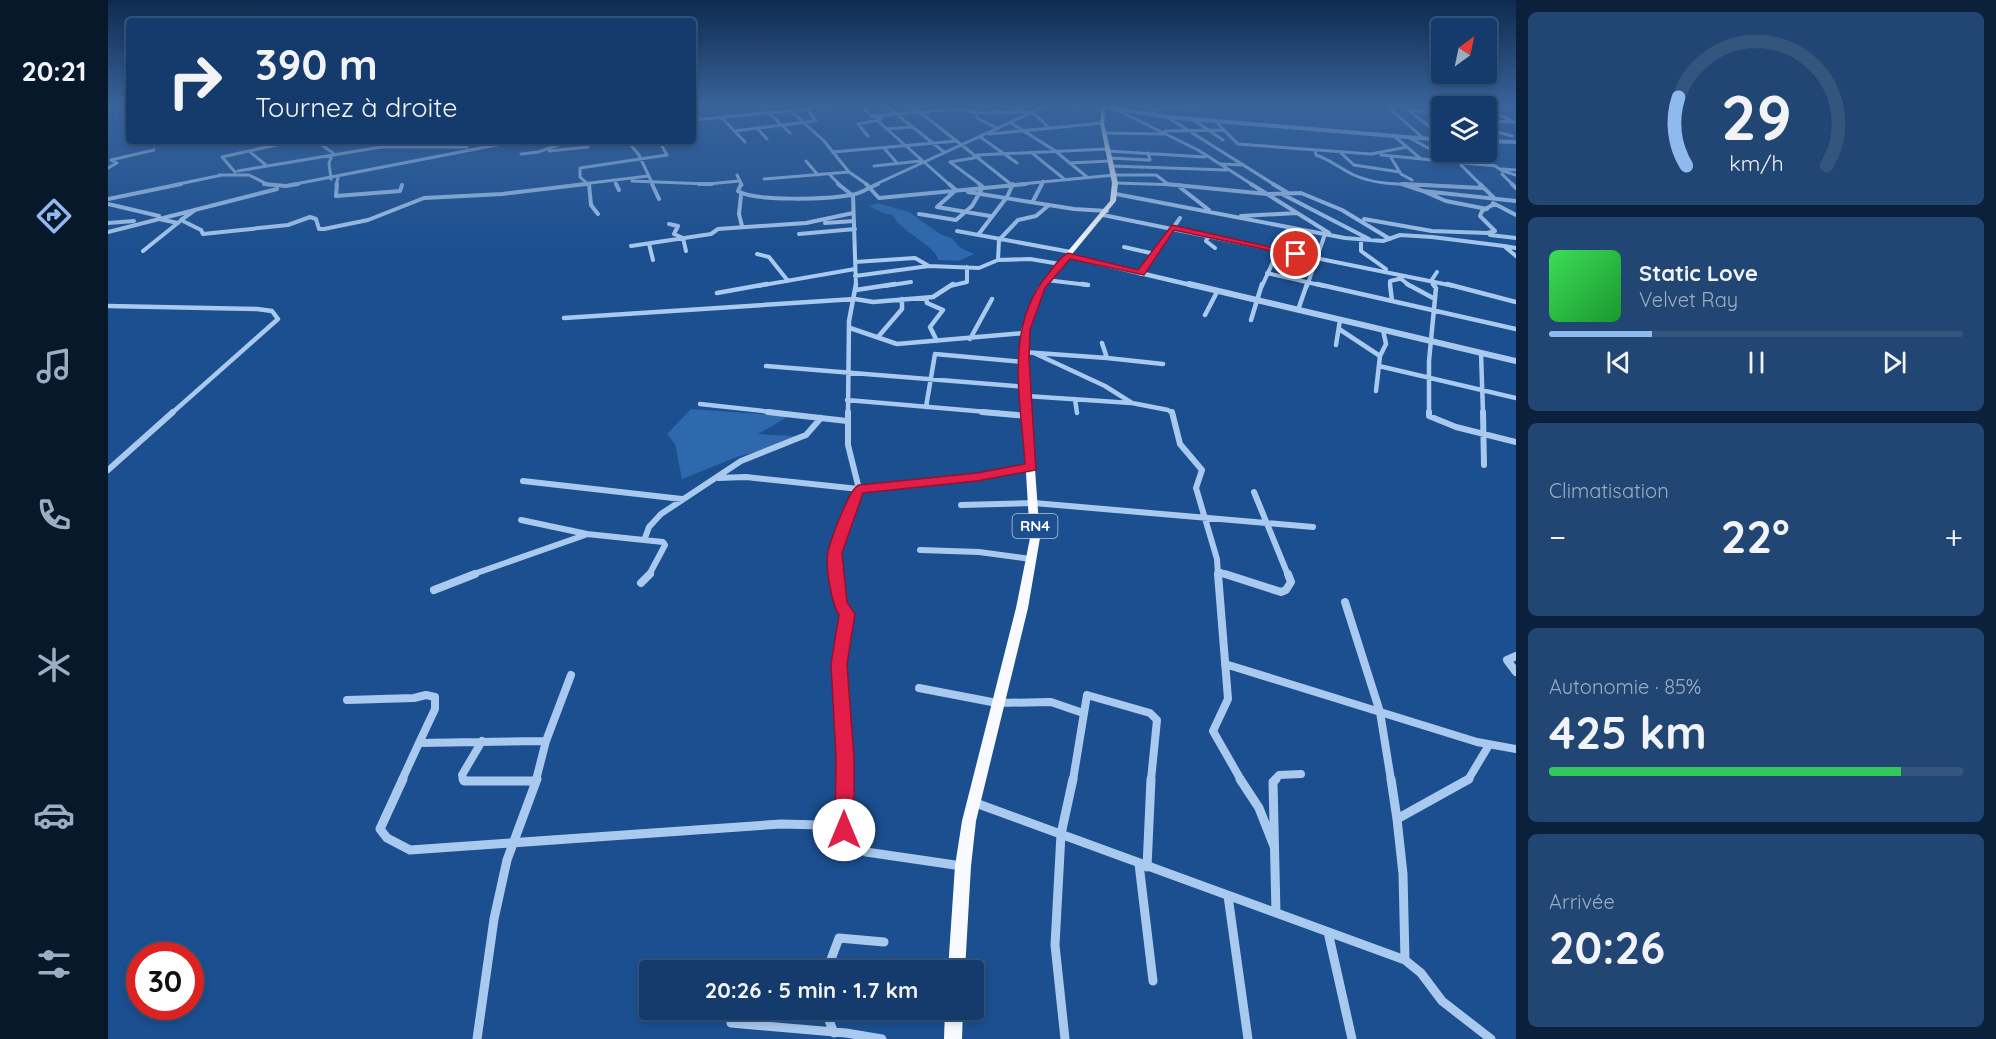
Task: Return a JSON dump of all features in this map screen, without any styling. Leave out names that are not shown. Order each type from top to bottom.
[{"type":"highway","points":[[1108,153],[1111,167]]},
{"type":"highway","name":"RN4","points":[[957,960],[963,866],[973,802],[1031,559],[1034,503],[1024,333],[1032,308],[1046,280],[1105,213],[1111,167]]},
{"type":"highway","points":[[953,1039],[954,1020]]},
{"type":"street","points":[[109,159],[137,153]]},
{"type":"street","points":[[235,172],[222,157],[238,153]]},
{"type":"street","points":[[252,153],[267,166]]},
{"type":"street","points":[[108,199],[331,153]]},
{"type":"street","points":[[331,179],[329,163],[333,153]]},
{"type":"street","points":[[108,232],[286,186],[338,178],[450,153]]},
{"type":"street","points":[[521,154],[525,153]]},
{"type":"street","points":[[638,153],[659,199]]},
{"type":"street","points":[[589,183],[580,177],[582,167],[666,153]]},
{"type":"street","points":[[834,153],[849,172],[879,198],[1087,177],[1147,153]]},
{"type":"street","points":[[888,153],[896,163],[914,167]]},
{"type":"street","points":[[915,153],[958,190],[1105,213],[1431,281],[1516,302]]},
{"type":"street","points":[[741,195],[789,199],[853,195],[941,153]]},
{"type":"street","points":[[975,153],[1013,184]]},
{"type":"street","points":[[983,187],[950,162],[978,156],[1025,153]]},
{"type":"street","points":[[1033,153],[1063,178]]},
{"type":"street","points":[[1058,153],[1087,177]]},
{"type":"street","points":[[1066,153],[1168,184],[1267,194],[1303,194],[1355,218],[1390,239]]},
{"type":"street","points":[[1111,167],[1150,160],[1148,153]]},
{"type":"street","points":[[1155,153],[1208,157]]},
{"type":"street","points":[[1203,153],[1333,236]]},
{"type":"street","points":[[1226,153],[1289,193]]},
{"type":"street","points":[[1318,153],[1316,155],[1367,168],[1400,172]]},
{"type":"street","points":[[1341,153],[1350,162]]},
{"type":"street","points":[[1363,153],[1461,165],[1494,199]]},
{"type":"street","points":[[1415,153],[1421,159]]},
{"type":"street","points":[[1004,155],[1017,163]]},
{"type":"street","points":[[1390,156],[1408,180],[1427,184],[1482,188]]},
{"type":"street","points":[[108,168],[117,162],[109,159]]},
{"type":"street","points":[[1329,159],[1354,176],[1375,182],[1402,184],[1423,191],[1442,202],[1488,209]]},
{"type":"street","points":[[806,161],[818,175]]},
{"type":"street","points":[[874,166],[924,161]]},
{"type":"street","points":[[1461,165],[1465,162]]},
{"type":"street","points":[[1472,162],[1516,170]]},
{"type":"street","points":[[1489,162],[1509,174],[1516,175]]},
{"type":"street","points":[[1069,163],[1156,175],[1168,184]]},
{"type":"street","points":[[1221,164],[1246,165]]},
{"type":"street","points":[[1111,167],[1169,166],[1230,171]]},
{"type":"street","points":[[1111,167],[1210,212],[1361,240],[1390,239],[1400,235],[1431,236],[1516,248]]},
{"type":"street","points":[[1501,169],[1516,188]]},
{"type":"street","points":[[764,179],[849,172]]},
{"type":"street","points":[[888,173],[896,175]]},
{"type":"street","points":[[829,174],[846,192],[853,195]]},
{"type":"street","points":[[219,175],[249,175],[269,185],[286,186]]},
{"type":"street","points":[[736,175],[742,186],[738,191],[741,195],[739,214],[742,226]]},
{"type":"street","points":[[108,223],[157,218],[180,221],[201,230],[203,234],[288,225],[312,217],[316,219],[318,227],[324,229],[368,220],[434,196],[502,194],[648,176]]},
{"type":"street","points":[[338,178],[334,194],[336,196],[400,191],[402,185]]},
{"type":"street","points":[[616,180],[653,184],[719,184],[739,180]]},
{"type":"street","points":[[616,180],[619,190]]},
{"type":"street","points":[[1402,184],[1408,180]]},
{"type":"street","points":[[1033,201],[1043,181]]},
{"type":"street","points":[[589,183],[591,205],[598,214]]},
{"type":"street","points":[[978,234],[1007,197],[1013,184]]},
{"type":"street","points":[[1176,185],[1210,212]]},
{"type":"street","points":[[919,214],[956,220],[966,212],[983,187]]},
{"type":"street","points":[[958,190],[936,207],[990,216]]},
{"type":"street","points":[[1423,191],[1516,201]]},
{"type":"street","points":[[1281,194],[1372,241]]},
{"type":"street","points":[[853,195],[856,290],[850,328],[847,421],[849,455],[859,489],[850,506],[835,553],[840,603],[847,614],[839,664],[845,758],[844,830],[854,846],[866,852],[963,866]]},
{"type":"street","points":[[1486,198],[1516,216]]},
{"type":"street","points":[[1278,201],[1294,202]]},
{"type":"street","points":[[108,204],[167,216]]},
{"type":"street","points":[[1487,234],[1495,231],[1480,216],[1482,211],[1494,204]]},
{"type":"street","points":[[998,260],[997,245],[1018,220],[1037,215],[1049,205]]},
{"type":"street","points":[[143,251],[195,210]]},
{"type":"street","points":[[819,222],[853,213]]},
{"type":"street","points":[[1236,216],[1297,213]]},
{"type":"street","points":[[1141,274],[1180,218]]},
{"type":"street","points":[[1355,218],[1435,231],[1516,238]]},
{"type":"street","points":[[631,246],[711,234],[718,229],[742,226],[854,221]]},
{"type":"street","points":[[669,224],[678,226],[675,236],[683,238]]},
{"type":"street","points":[[1251,320],[1267,273],[1289,227]]},
{"type":"street","points":[[798,234],[855,229]]},
{"type":"street","points":[[1419,229],[1431,236]]},
{"type":"street","points":[[957,231],[1001,239],[1067,257],[1516,361]]},
{"type":"street","points":[[1431,236],[1435,231]]},
{"type":"street","points":[[1298,310],[1306,282],[1325,234]]},
{"type":"street","points":[[1209,235],[1206,241],[1215,248]]},
{"type":"street","points":[[683,238],[686,251]]},
{"type":"street","points":[[1361,240],[1361,251],[1394,273],[1399,279],[1435,299]]},
{"type":"street","points":[[649,244],[653,260]]},
{"type":"street","points":[[1504,246],[1516,256]]},
{"type":"street","points":[[1124,247],[1155,255]]},
{"type":"street","points":[[758,254],[769,257],[788,281]]},
{"type":"street","points":[[843,272],[855,275],[929,267],[988,266],[998,260],[1067,257]]},
{"type":"street","points":[[855,262],[915,258],[929,267]]},
{"type":"street","points":[[564,318],[855,300],[873,302],[939,296],[953,284],[967,282],[967,267]]},
{"type":"street","points":[[717,292],[855,269]]},
{"type":"street","points":[[1431,281],[1437,272]]},
{"type":"street","points":[[1267,273],[1516,329]]},
{"type":"street","points":[[1392,301],[1390,280],[1399,279]]},
{"type":"street","points":[[1046,280],[1088,285]]},
{"type":"street","points":[[1431,281],[1436,286],[1431,341],[1429,416],[1516,442]]},
{"type":"street","points":[[856,290],[912,282]]},
{"type":"street","points":[[1205,315],[1217,292]]},
{"type":"street","points":[[926,297],[927,303],[943,310],[930,327],[937,341]]},
{"type":"street","points":[[878,337],[902,309],[902,299]]},
{"type":"street","points":[[970,339],[992,299]]},
{"type":"street","points":[[108,306],[263,310],[274,313],[278,319],[108,470]]},
{"type":"street","points":[[1336,345],[1340,320]]},
{"type":"street","points":[[850,328],[897,344],[1024,333]]},
{"type":"street","points":[[1339,329],[1380,356]]},
{"type":"street","points":[[1376,391],[1380,356],[1385,348],[1383,330]]},
{"type":"street","points":[[1102,343],[1107,358]]},
{"type":"street","points":[[1481,353],[1484,465]]},
{"type":"street","points":[[926,407],[929,378],[935,354],[1107,358],[1163,364]]},
{"type":"street","points":[[1027,356],[1105,386],[1132,403]]},
{"type":"street","points":[[766,366],[929,378],[1074,399],[1132,403],[1172,412],[1180,444],[1202,470],[1196,488],[1214,546],[1218,571],[1227,706],[1217,719],[1213,731],[1230,764],[1251,794],[1274,846]]},
{"type":"street","points":[[1379,366],[1516,399]]},
{"type":"street","points":[[1074,399],[1077,414]]},
{"type":"street","points":[[848,400],[1028,416]]},
{"type":"street","points":[[700,404],[847,421]]},
{"type":"street","points":[[645,538],[655,519],[682,499],[718,478],[741,461],[806,435],[821,418]]},
{"type":"street","points":[[718,478],[746,477],[859,489],[977,477],[1032,467]]},
{"type":"street","points":[[523,481],[682,499]]},
{"type":"street","points":[[1218,571],[1262,587],[1286,590],[1291,582],[1254,492]]},
{"type":"street","points":[[961,505],[1034,503],[1313,527]]},
{"type":"street","points":[[521,520],[588,534],[638,540],[645,538],[663,542],[665,545],[641,583]]},
{"type":"street","points":[[434,590],[509,560],[588,534]]},
{"type":"street","points":[[920,550],[979,552],[1031,559]]},
{"type":"street","points":[[1345,602],[1380,712],[1403,874],[1405,960]]},
{"type":"street","points":[[1516,656],[1508,660],[1516,672]]},
{"type":"street","points":[[1225,664],[1489,745],[1516,749]]},
{"type":"street","points":[[477,1039],[494,919],[511,845],[536,781],[546,741],[572,675]]},
{"type":"street","points":[[919,688],[998,704],[1041,701],[1064,705],[1083,713]]},
{"type":"street","points":[[347,700],[414,698],[426,695],[435,697],[435,709],[380,829],[383,835],[410,850],[511,845],[781,824],[844,830]]},
{"type":"street","points":[[1065,1039],[1054,945],[1061,834],[1078,757],[1087,695],[1150,713],[1157,720],[1143,866],[1153,981]]},
{"type":"street","points":[[482,741],[462,775],[464,781],[536,781]]},
{"type":"street","points":[[419,743],[546,741]]},
{"type":"street","points":[[1397,819],[1467,781],[1489,745]]},
{"type":"street","points":[[1276,913],[1273,782],[1279,775],[1301,774]]},
{"type":"street","points":[[973,802],[1405,960],[1421,969],[1430,986],[1445,1003],[1491,1039]]},
{"type":"street","points":[[1228,896],[1248,1039]]},
{"type":"street","points":[[1328,932],[1352,1039]]},
{"type":"street","points":[[830,960],[839,938],[884,942]]},
{"type":"street","points":[[829,1020],[834,1033]]},
{"type":"street","points":[[731,1023],[882,1039]]},
{"type":"shaded area","points":[[877,203],[909,212],[940,234],[952,238],[959,247],[974,254],[959,261],[938,260],[932,249],[903,227],[893,215],[869,206]]},
{"type":"shaded area","points":[[691,409],[789,416],[758,434],[811,437],[737,457],[682,479],[675,444],[667,434]]},
{"type":"route","points":[[844,830],[845,758],[839,664],[847,614],[840,603],[835,553],[850,506],[859,489],[977,477],[1032,467],[1023,359],[1024,330],[1041,288],[1068,256],[1141,274],[1172,227],[1296,254]]}]
